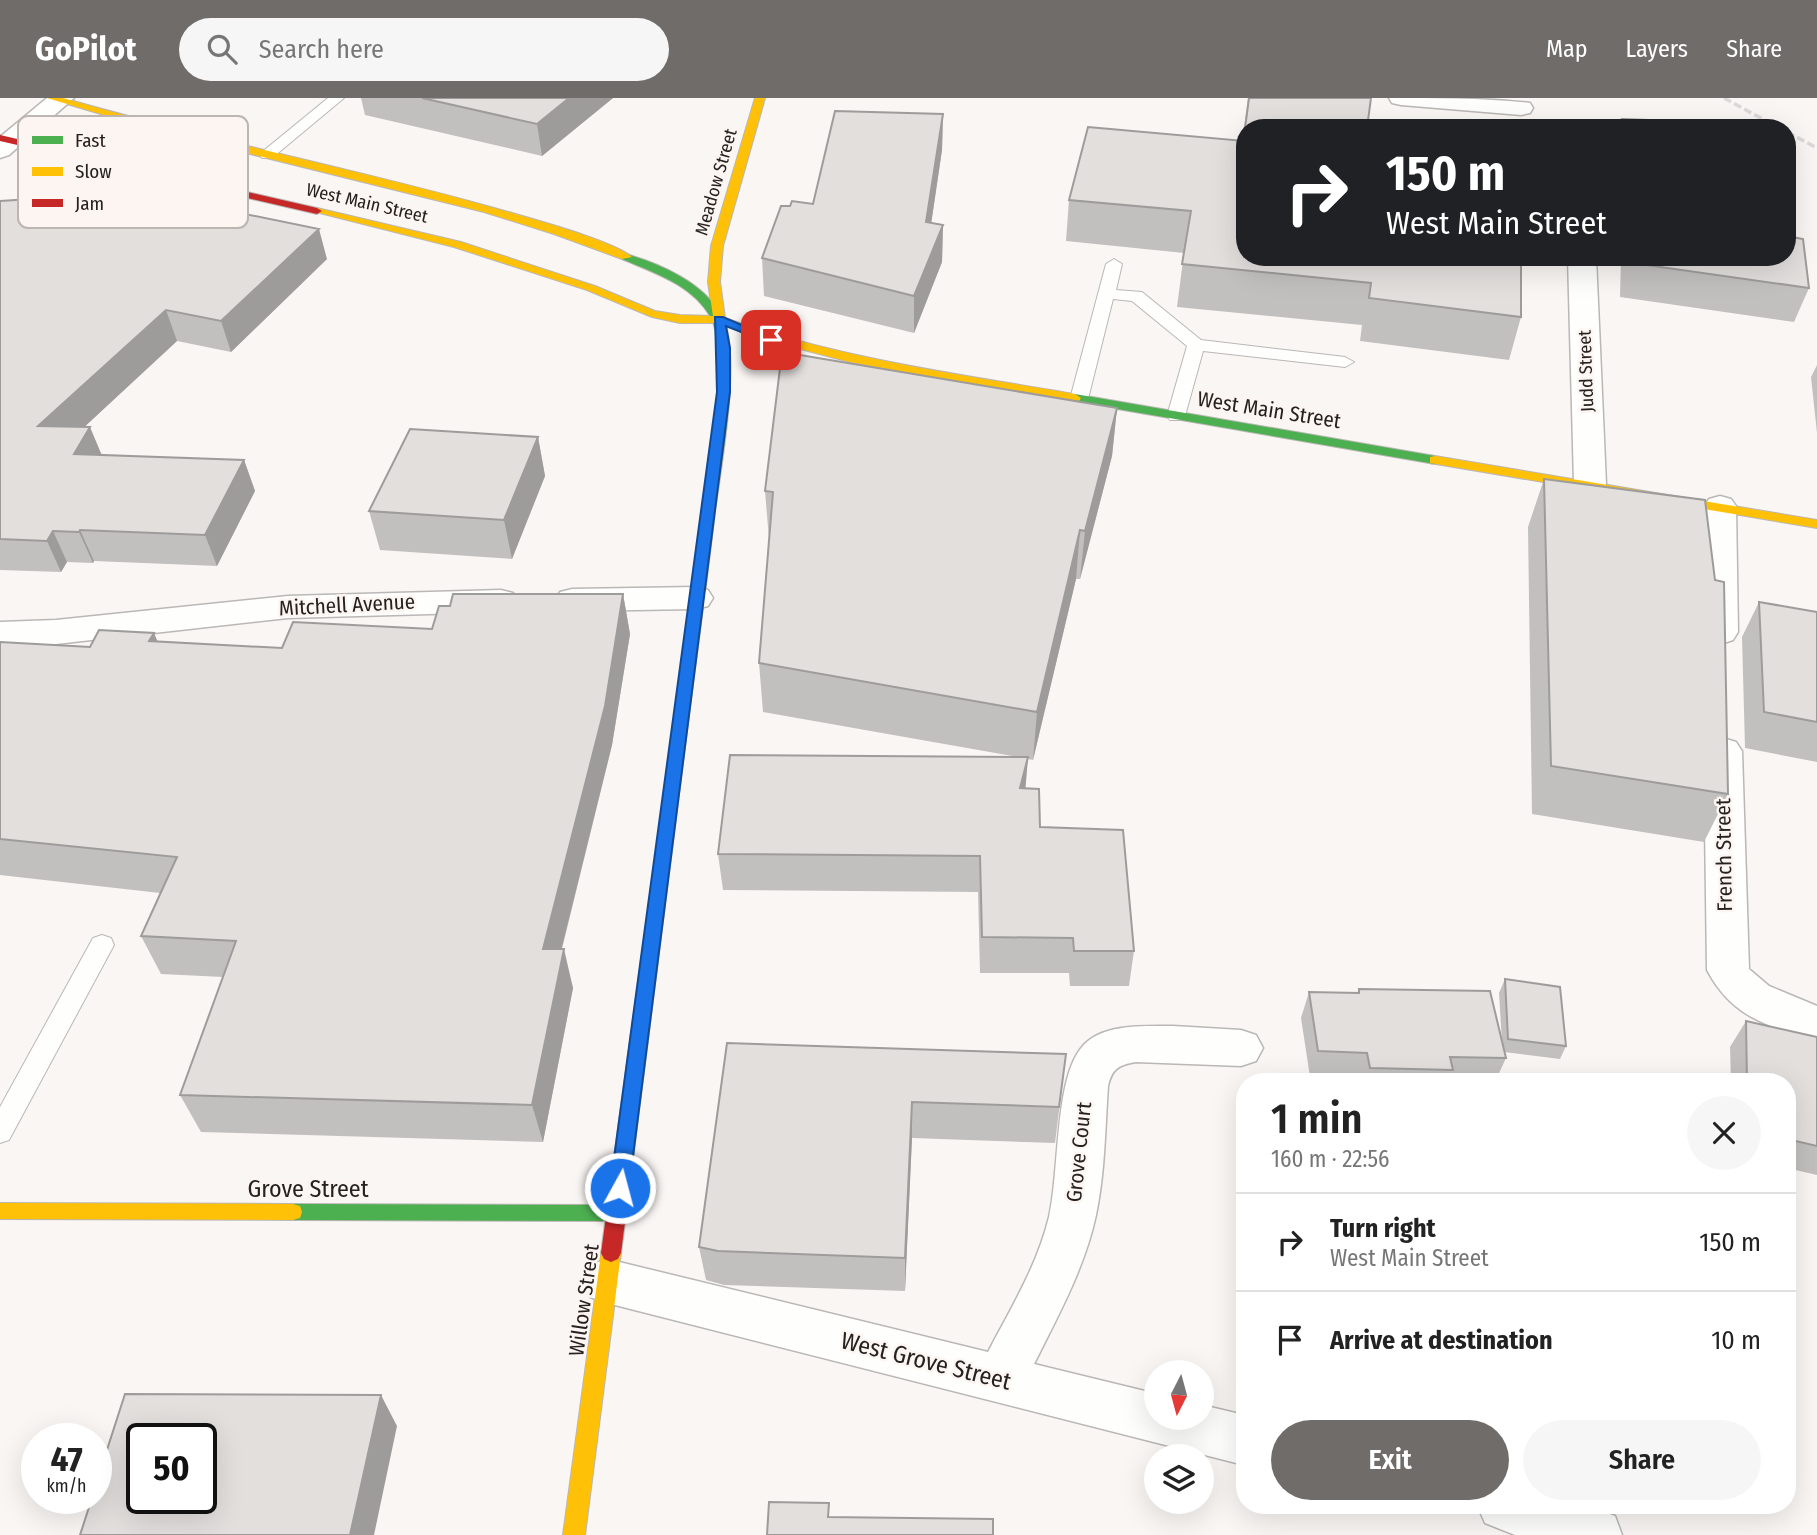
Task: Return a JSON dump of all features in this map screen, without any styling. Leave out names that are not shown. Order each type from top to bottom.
[{"type":"main road","name":"Meadow Street","points":[[719,320],[714,282],[717,246],[760,98]]},
{"type":"main road","name":"West Main Street","points":[[58,99],[121,116]]},
{"type":"main road","name":"West Main Street","points":[[248,150],[492,211],[587,241],[685,284],[703,297],[719,320]]},
{"type":"main road","name":"West Main Street","points":[[248,197],[457,244],[578,284],[652,314],[680,319],[719,320],[745,331],[804,348],[1176,416],[1817,524]]},
{"type":"main road","name":"Willow Street","points":[[574,1535],[724,392],[724,348],[719,320]]},
{"type":"main road","name":"Grove Street","points":[[0,1211],[617,1213]]},
{"type":"street","points":[[1401,98],[1522,110]]},
{"type":"street","points":[[37,116],[58,99]]},
{"type":"street","points":[[4,143],[18,132]]},
{"type":"street","name":"Judd Street","points":[[1582,266],[1590,484]]},
{"type":"street","points":[[1720,506],[1722,661]]},
{"type":"street","name":"Mitchell Avenue","points":[[0,634],[55,632],[235,611],[339,604],[696,598]]},
{"type":"street","name":"French Street","points":[[1722,717],[1728,970],[1732,981],[1752,996],[1817,1024]]},
{"type":"street","name":"Grove Court","points":[[1000,1380],[1054,1272],[1068,1233],[1078,1180],[1086,1086],[1090,1070],[1097,1059],[1109,1050],[1128,1045],[1241,1048]]},
{"type":"street","name":"West Grove Street","points":[[607,1281],[1236,1438]]},
{"type":"street","points":[[1531,1514],[1596,1535]]},
{"type":"lane","points":[[313,98],[334,100]]},
{"type":"lane","points":[[267,155],[334,100]]},
{"type":"lane","points":[[1079,399],[1114,264]]},
{"type":"lane","points":[[1107,294],[1136,296],[1196,345],[1345,362]]},
{"type":"lane","points":[[1176,416],[1196,345]]},
{"type":"lane","points":[[0,1132],[102,945]]},
{"type":"building","points":[[422,98],[569,98],[537,124]]},
{"type":"building","points":[[1249,98],[1371,98],[1368,119],[1246,119]]},
{"type":"building","points":[[835,111],[943,114],[926,222],[943,225],[914,296],[762,258],[781,206],[790,206],[792,201],[813,204]]},
{"type":"building","points":[[1088,127],[1236,140],[1236,266],[1521,266],[1521,317],[1369,298],[1371,283],[1182,264],[1191,211],[1069,200]]},
{"type":"building","points":[[18,200],[18,228],[248,228],[248,215],[319,229],[221,321],[166,310],[38,426],[90,427],[74,454],[244,460],[205,535],[80,530],[53,531],[47,541],[0,539],[0,201]]},
{"type":"building","points":[[1796,238],[1803,239],[1809,288],[1653,266],[1796,266]]},
{"type":"building","points":[[782,352],[1117,408],[1085,531],[1080,530],[1037,712],[759,663],[773,492],[765,491]]},
{"type":"building","points":[[410,429],[538,437],[504,520],[369,511]]},
{"type":"building","points":[[1544,479],[1705,500],[1715,580],[1724,582],[1728,794],[1551,766]]},
{"type":"building","points":[[453,594],[623,594],[605,706],[543,949],[564,949],[532,1105],[180,1095],[236,941],[141,936],[177,857],[0,839],[0,642],[90,647],[99,630],[154,633],[149,641],[282,648],[293,622],[432,629],[439,606],[450,606]]},
{"type":"building","points":[[1759,602],[1817,612],[1817,722],[1764,712]]},
{"type":"building","points":[[730,755],[1028,757],[1020,788],[1039,789],[1040,827],[1123,830],[1134,951],[1074,951],[1073,938],[982,937],[980,856],[718,854]]},
{"type":"building","points":[[1505,979],[1560,987],[1566,1046],[1508,1039]]},
{"type":"building","points":[[1359,989],[1490,991],[1506,1058],[1450,1057],[1453,1070],[1370,1068],[1367,1053],[1318,1051],[1309,992],[1359,993]]},
{"type":"building","points":[[1746,1021],[1817,1037],[1817,1146],[1796,1141],[1796,1073],[1747,1073]]},
{"type":"building","points":[[727,1043],[1066,1054],[1059,1107],[912,1102],[905,1258],[718,1251],[699,1247]]},
{"type":"building","points":[[125,1394],[381,1395],[350,1535],[80,1535],[87,1514],[112,1514],[112,1434]]},
{"type":"building","points":[[769,1502],[829,1503],[828,1517],[993,1519],[993,1535],[767,1535]]},
{"type":"railway","points":[[1724,98],[1762,119]]},
{"type":"railway","points":[[1796,137],[1817,148]]},
{"type":"traffic: fast","points":[[626,257],[670,276],[696,291],[717,317],[723,341],[724,392],[685,691]]},
{"type":"traffic: fast","points":[[1075,398],[1435,460]]},
{"type":"traffic: fast","points":[[293,1212],[617,1213]]},
{"type":"traffic: slow","points":[[52,98],[115,116]]},
{"type":"traffic: slow","points":[[760,98],[717,246],[714,282],[719,320],[806,348],[895,368],[1075,398]]},
{"type":"traffic: slow","points":[[248,150],[488,210],[558,231],[626,257]]},
{"type":"traffic: slow","points":[[317,211],[457,244],[591,288],[652,314],[680,319],[719,320]]},
{"type":"traffic: slow","points":[[1435,460],[1817,524]]},
{"type":"traffic: slow","points":[[0,1211],[293,1212]]},
{"type":"traffic: slow","points":[[574,1535],[611,1253]]},
{"type":"traffic: jam","points":[[0,138],[18,142]]},
{"type":"traffic: jam","points":[[248,195],[317,211]]},
{"type":"traffic: jam","points":[[611,1253],[685,691]]},
{"type":"route","points":[[620,1188],[724,392],[724,348],[719,320],[771,340]]}]
